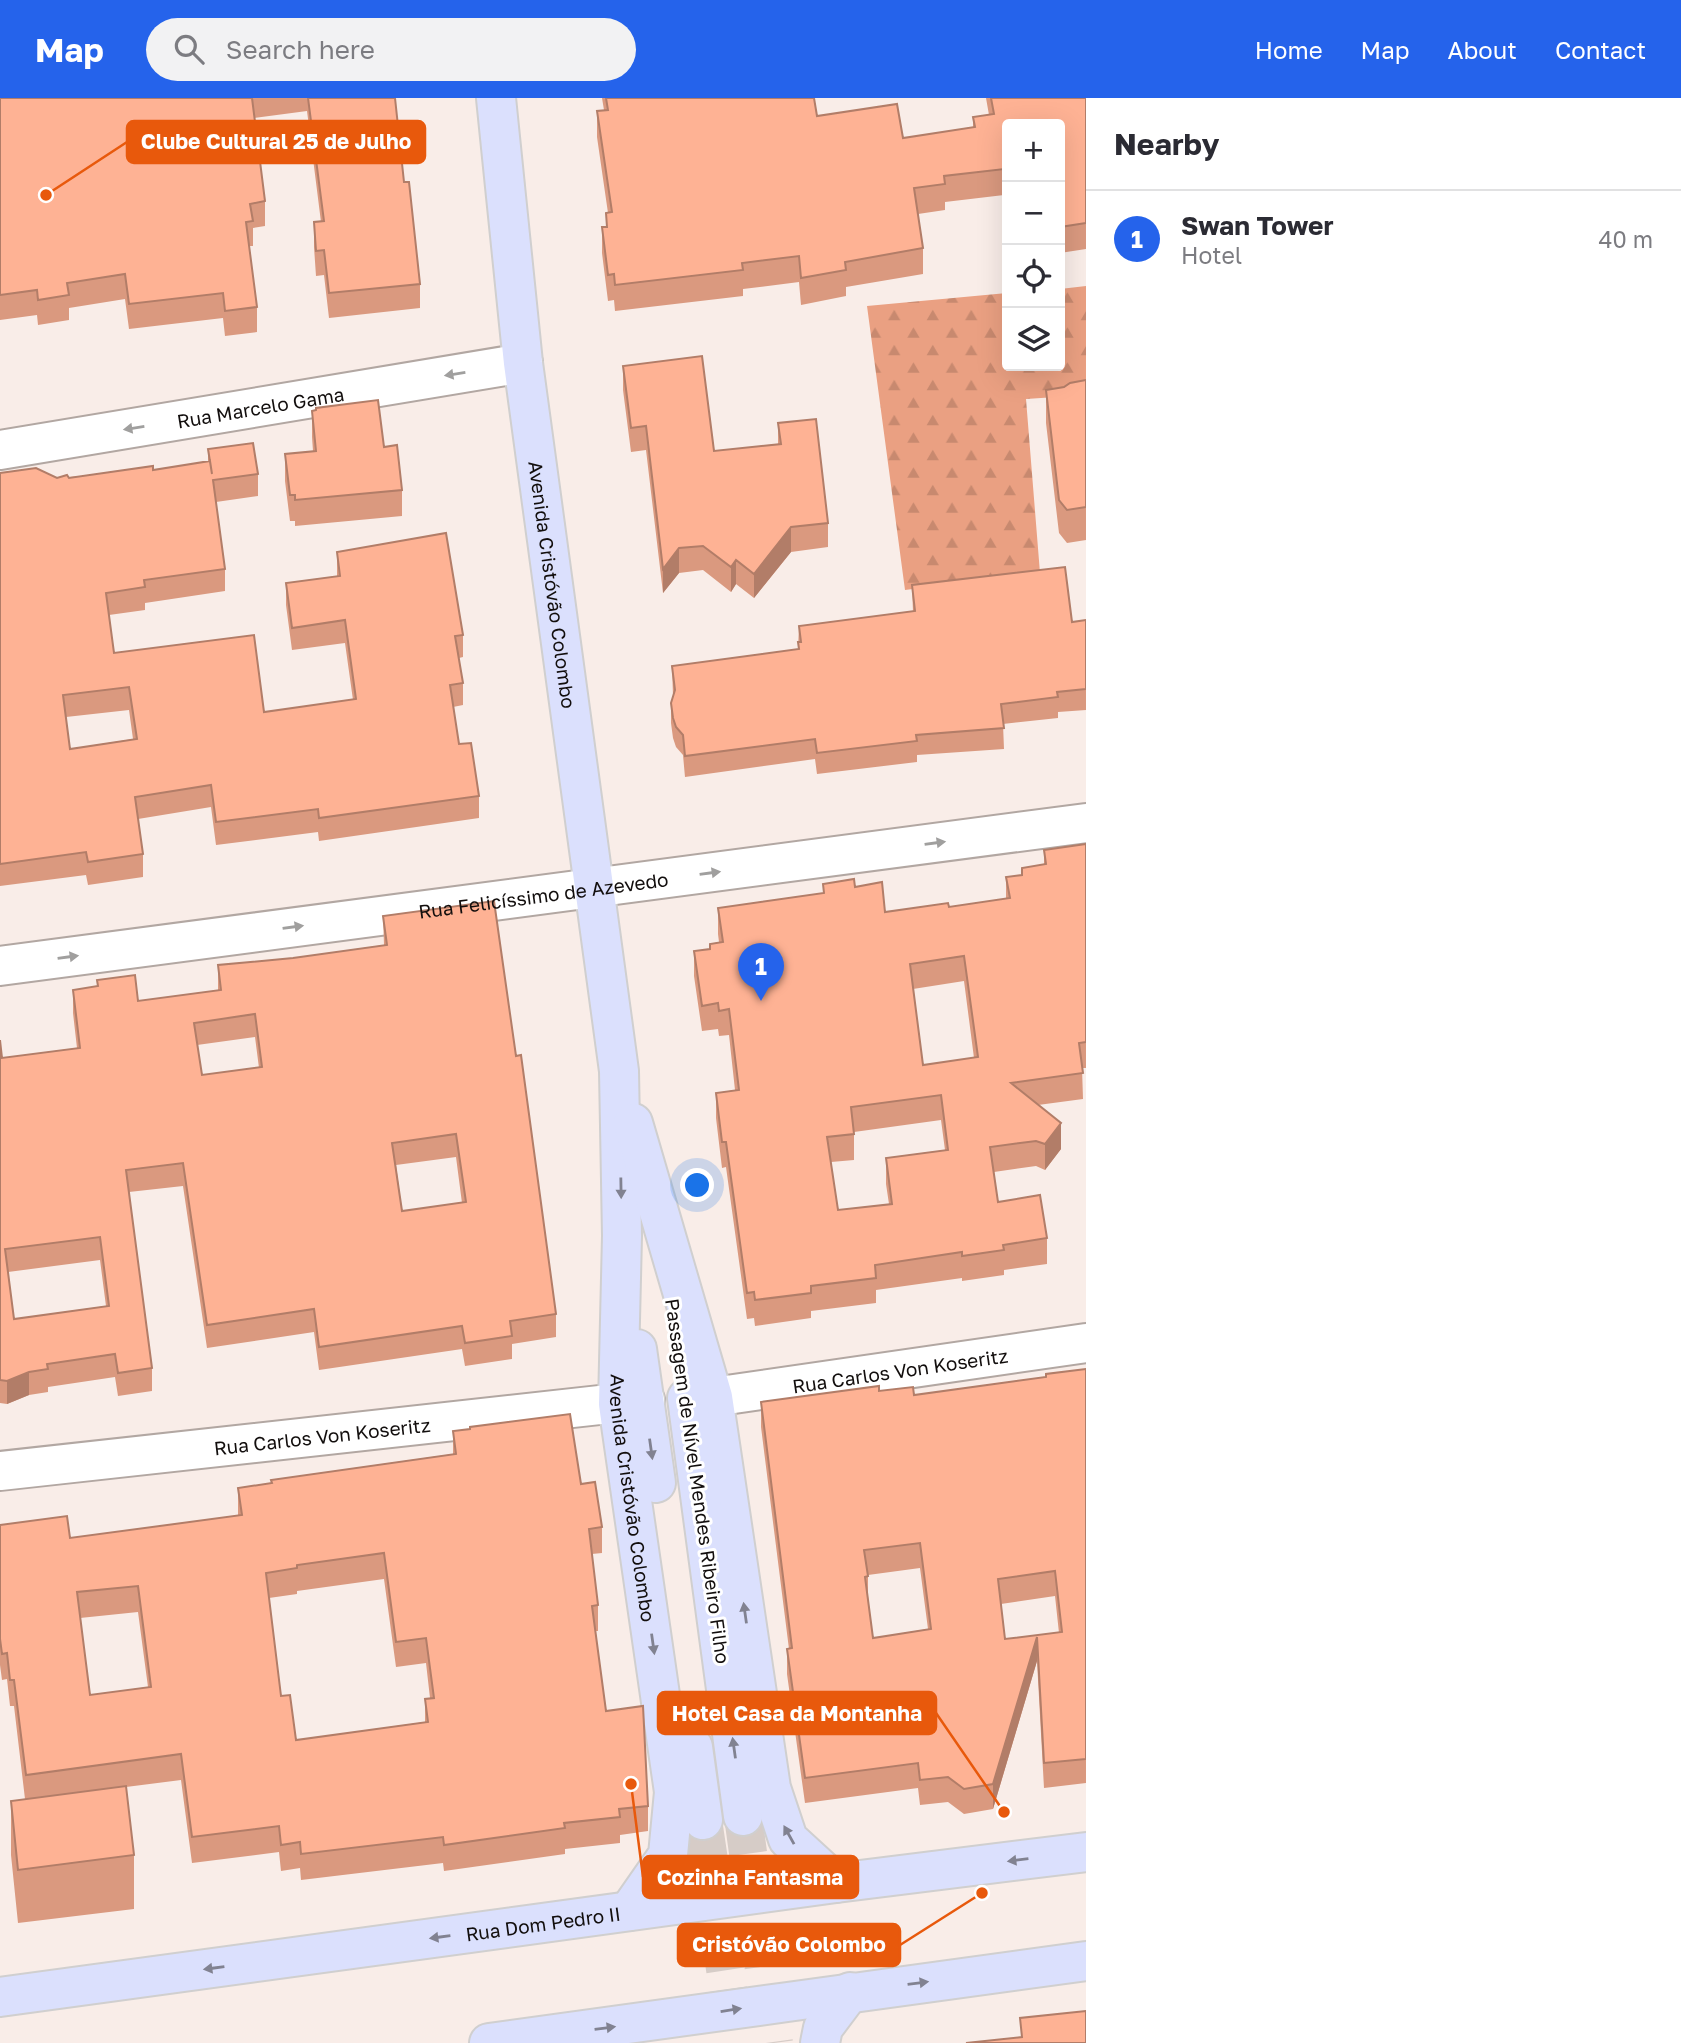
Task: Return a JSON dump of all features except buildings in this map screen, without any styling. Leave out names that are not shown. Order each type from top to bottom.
[{"type":"main road","name":"Avenida Cristóvão Colombo","points":[[496,98],[523,363],[619,1071],[621,1236],[631,1402],[674,1792],[668,1855],[629,1911]]},
{"type":"main road","name":"Avenida Cristóvão Colombo","points":[[619,1071],[713,1397],[771,1788],[788,1839],[836,1883]]},
{"type":"main road","name":"Passagem de Nível Mendes Ribeiro Filho","points":[[664,1229],[743,1816]]},
{"type":"main road","points":[[631,1402],[704,1820]]},
{"type":"main road","name":"Rua Dom Pedro II","points":[[0,1997],[836,1883],[1086,1852]]},
{"type":"main road","points":[[489,2043],[674,2031],[850,1992],[1086,1961]]},
{"type":"main road","points":[[820,2043],[823,2028],[850,1992]]},
{"type":"street","name":"Rua Marcelo Gama","points":[[0,450],[523,363]]},
{"type":"street","name":"Rua Felicíssimo de Azevedo","points":[[0,966],[1086,823]]},
{"type":"street","name":"Rua Carlos Von Koseritz","points":[[713,1397],[1086,1343]]},
{"type":"street","name":"Rua Carlos Von Koseritz","points":[[0,1471],[631,1402]]},
{"type":"green space","points":[[1086,286],[1086,395],[1026,399],[1040,573],[905,590],[867,306],[1002,293],[1002,371],[1065,371],[1065,288]]},
{"type":"tunnel","points":[[743,1816],[774,2043]]},
{"type":"tunnel","points":[[703,1820],[736,2043]]},
{"type":"place","name":"Clube Cultural 25 de Julho","points":[[46,195]]},
{"type":"place","name":"Swan Tower","points":[[761,1001]]},
{"type":"place","name":"Cozinha Fantasma","points":[[631,1784]]},
{"type":"place","name":"Hotel Casa da Montanha","points":[[1004,1812]]},
{"type":"place","name":"Cristóvão Colombo","points":[[982,1893]]}]
